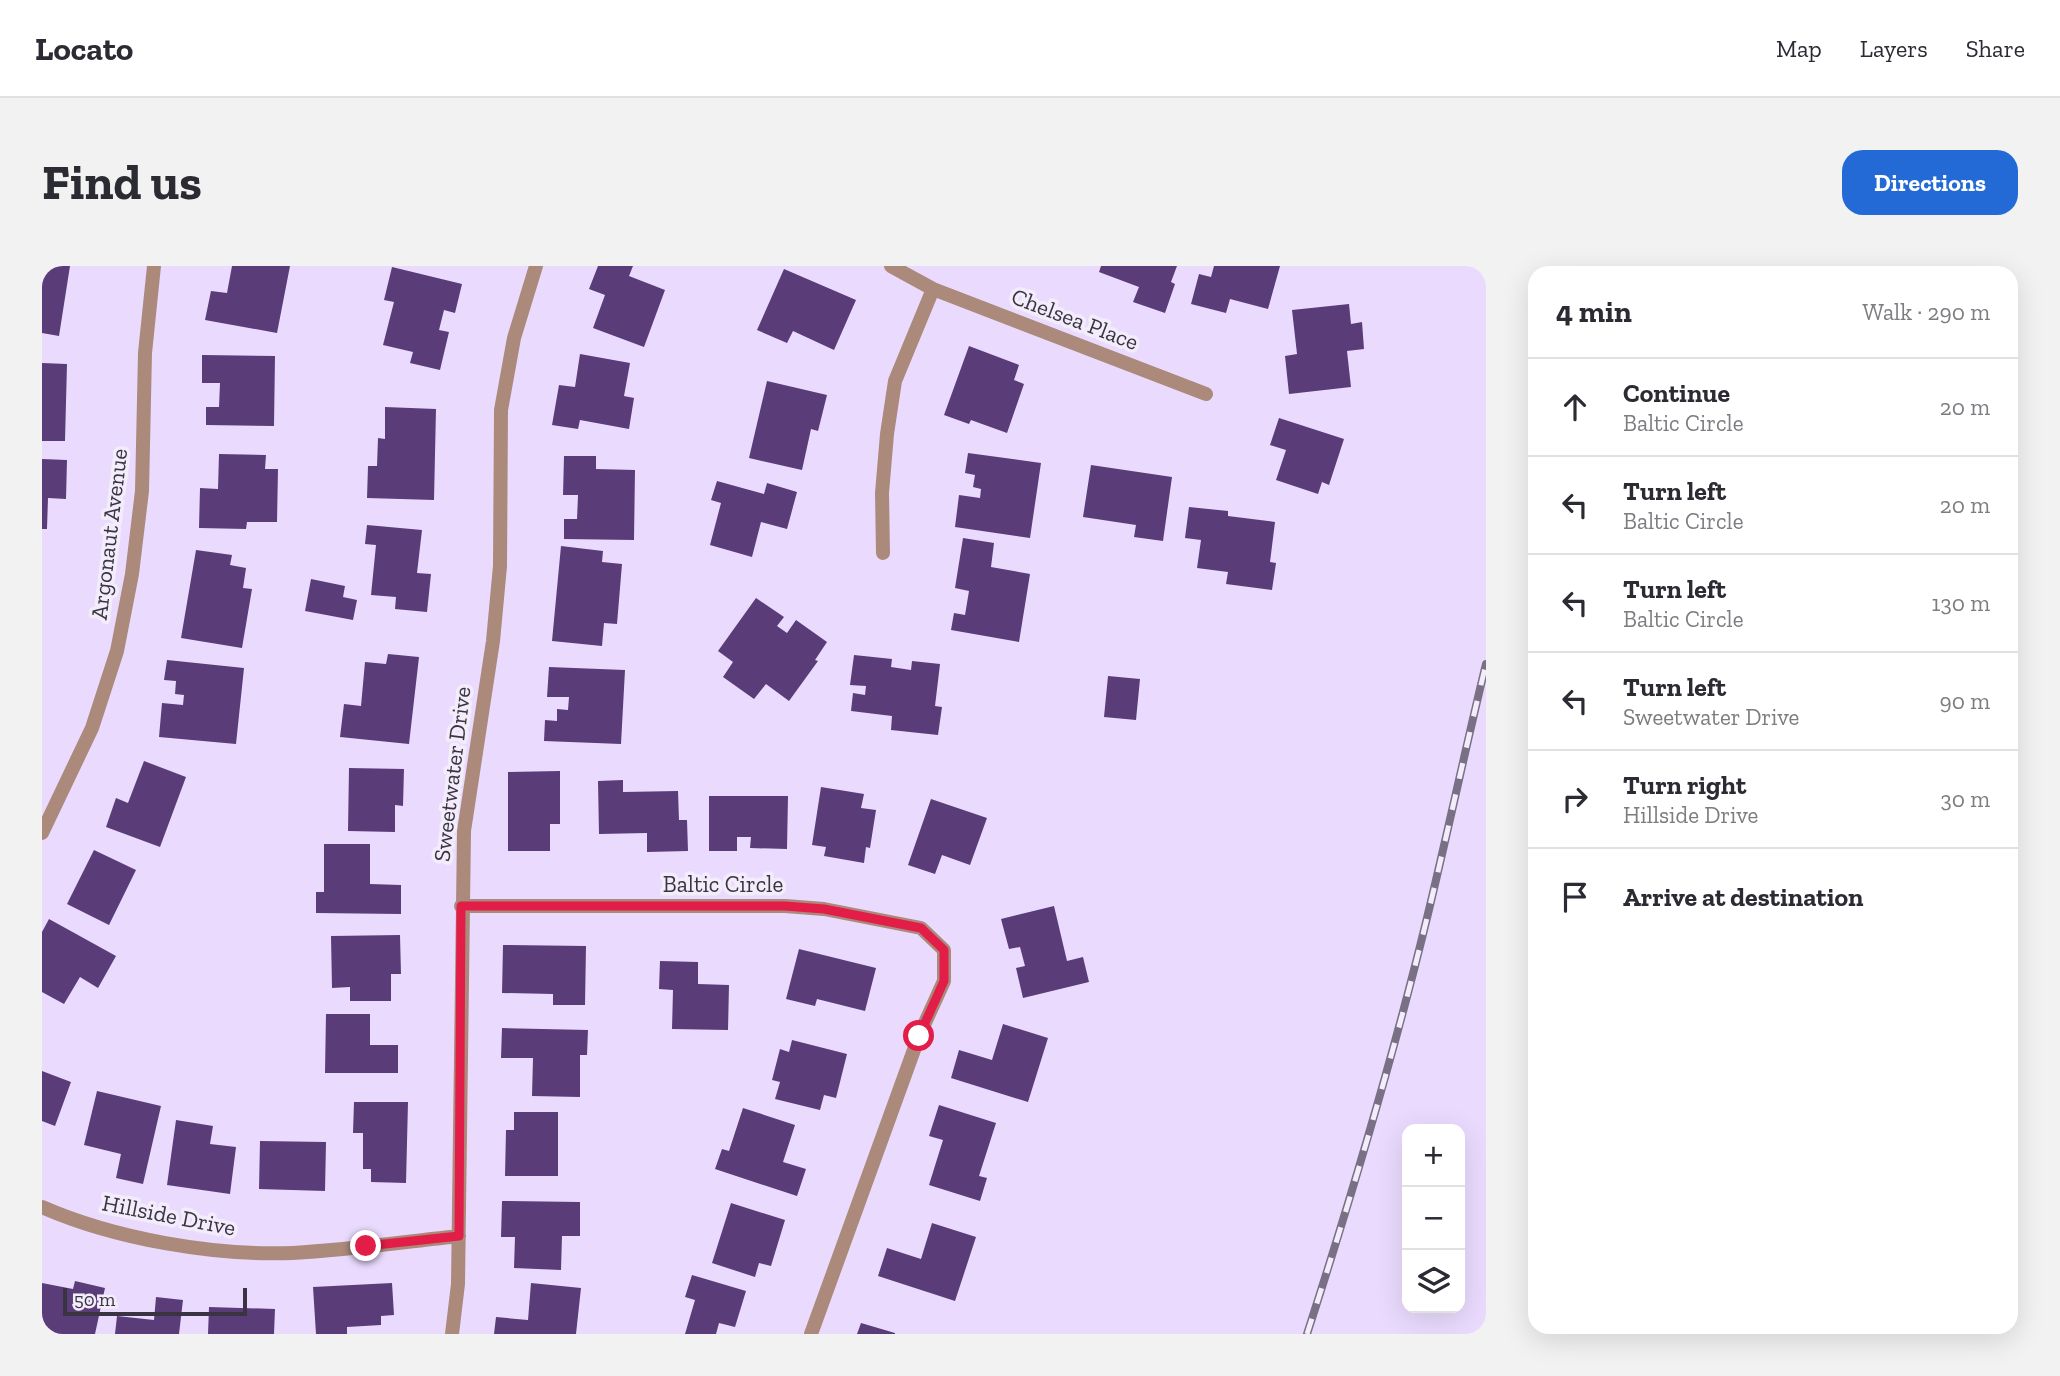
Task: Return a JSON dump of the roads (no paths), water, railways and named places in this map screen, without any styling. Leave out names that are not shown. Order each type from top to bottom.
[{"type":"street","name":"Argonaut Avenue","points":[[42,833],[92,728],[117,651],[132,574],[142,491],[145,353],[154,266]]},
{"type":"street","name":"Sweetwater Drive","points":[[452,1334],[458,1284],[464,831],[493,641],[500,566],[501,410],[514,338],[536,266]]},
{"type":"street","name":"Chelsea Place","points":[[891,266],[933,289],[1206,394]]},
{"type":"street","points":[[883,553],[882,493],[895,381],[933,289]]},
{"type":"street","name":"Baltic Circle","points":[[461,906],[785,906],[824,909],[921,928],[944,950],[944,981],[919,1036],[811,1334]]},
{"type":"street","name":"Hillside Drive","points":[[42,1207],[127,1234],[215,1251],[292,1253],[459,1236]]},
{"type":"railway","points":[[1307,1334],[1355,1181],[1399,1026],[1434,890],[1486,664]]}]
